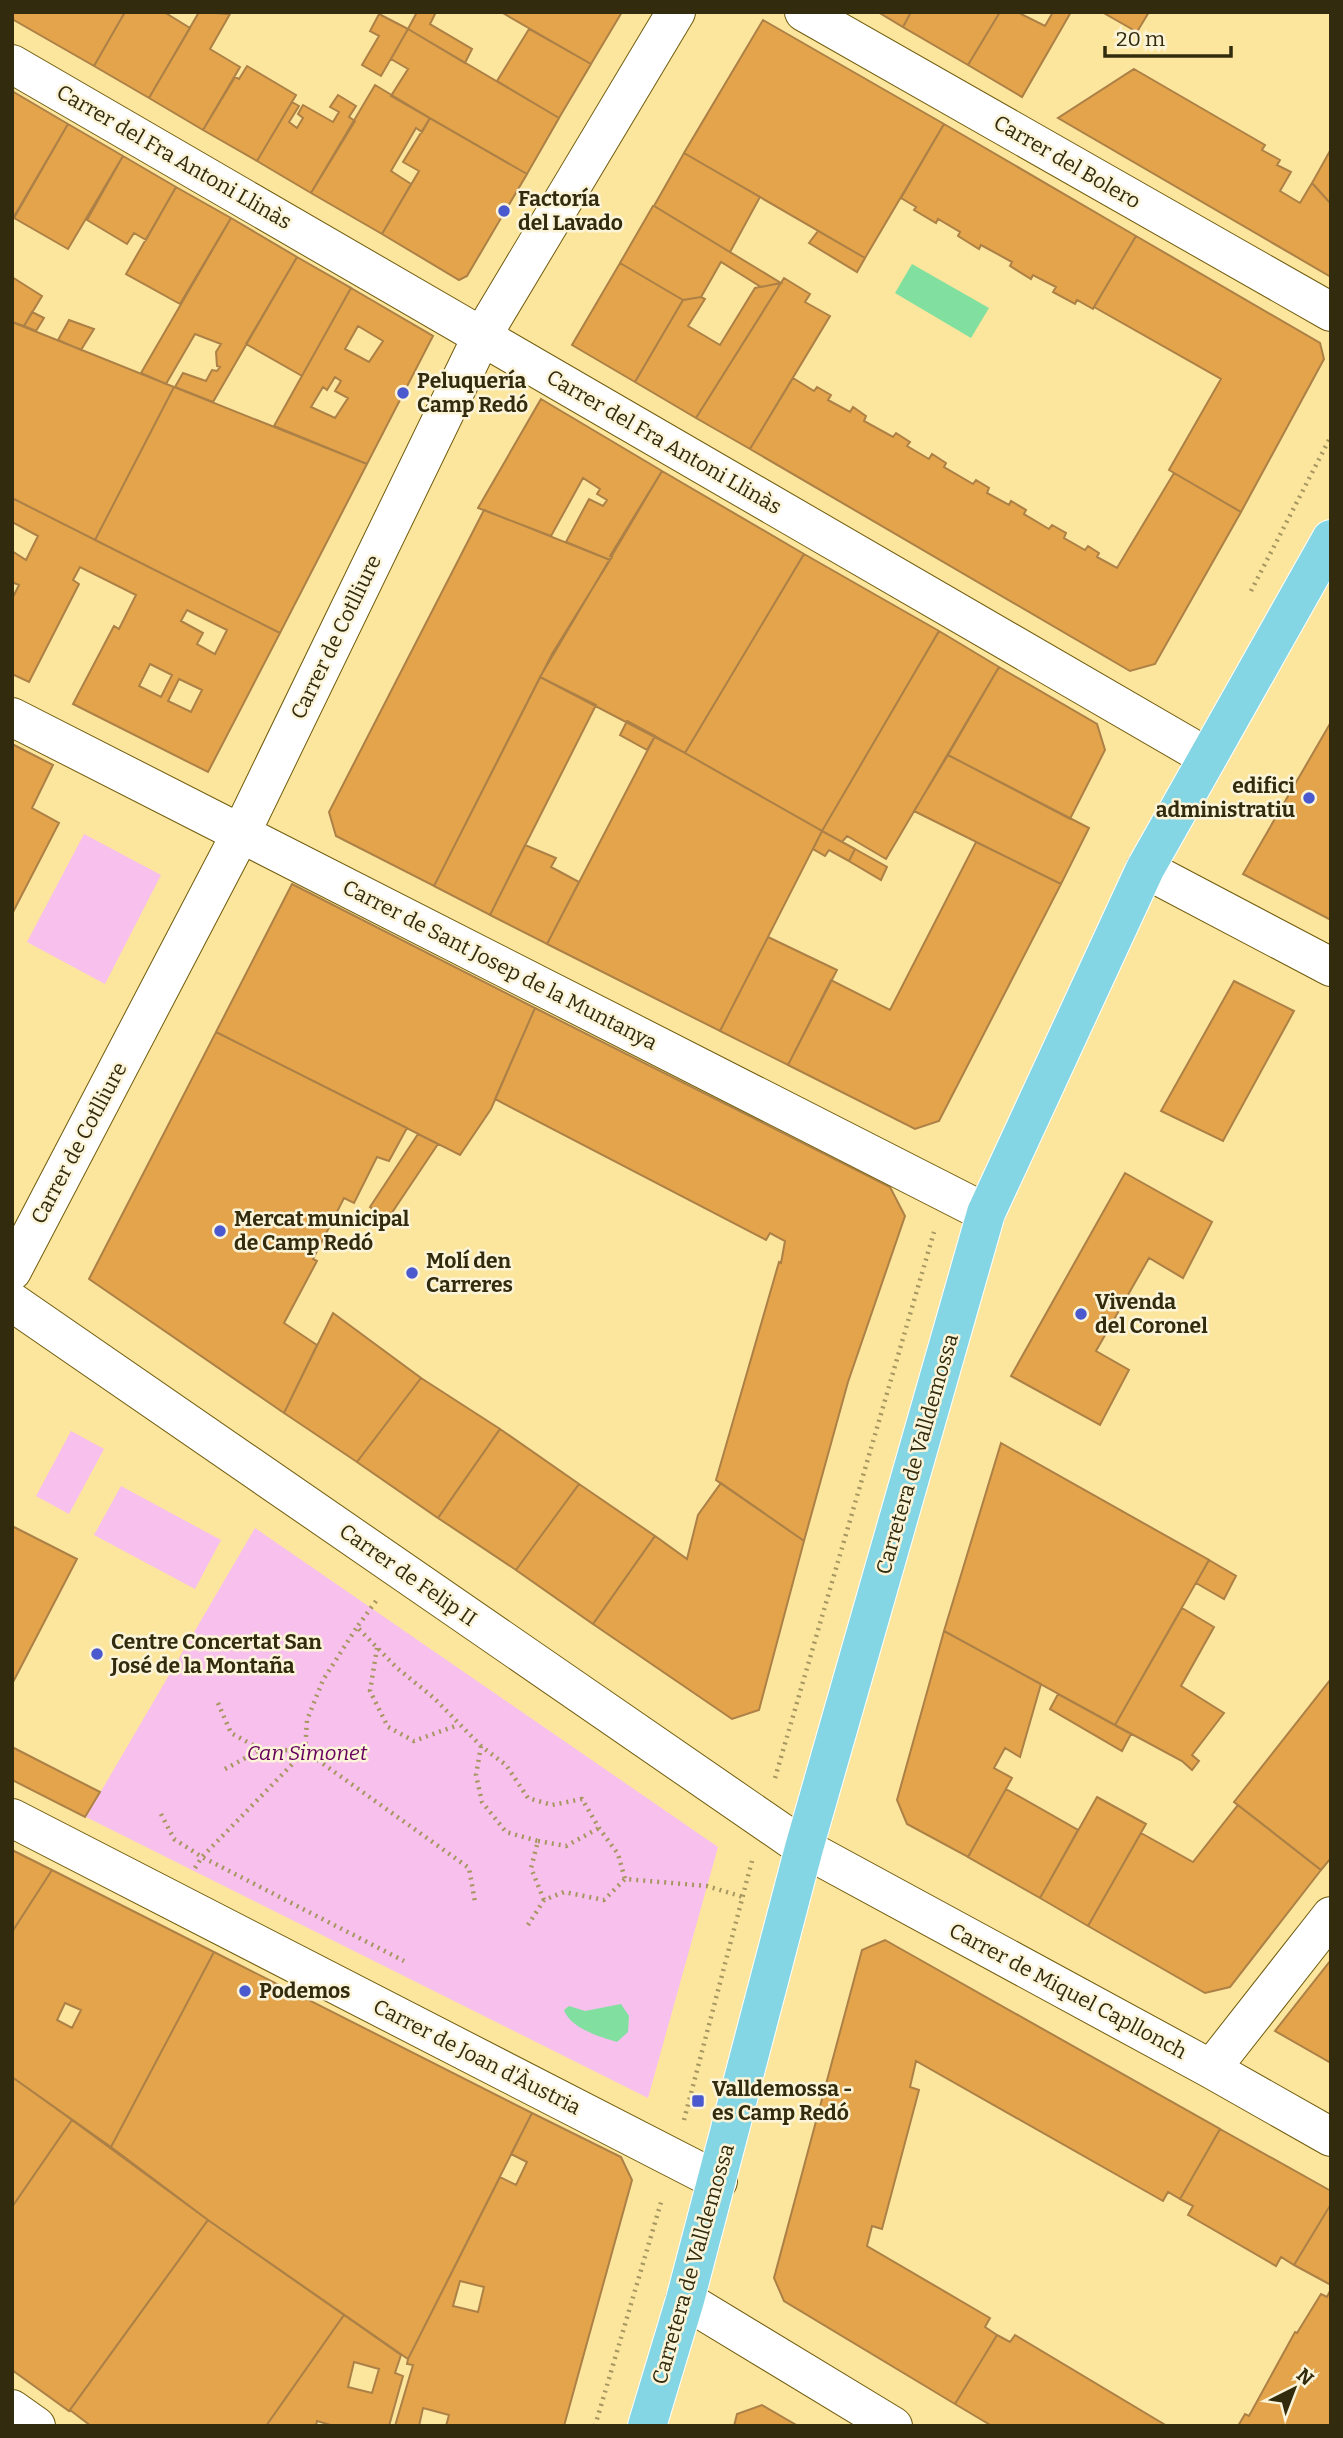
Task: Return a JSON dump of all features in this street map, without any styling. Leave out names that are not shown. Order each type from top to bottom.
[{"type":"main road","name":"Carretera de Valldemossa","points":[[647,2426],[718,2180],[803,1848],[986,1213],[1145,869],[1331,539]]},
{"type":"street","name":"Carrer de Cotlliure","points":[[12,1271],[241,833],[482,336],[676,12]]},
{"type":"street","name":"Carrer del Bolero","points":[[804,12],[1331,313]]},
{"type":"street","name":"Carrer del Fra Antoni Llinàs","points":[[12,64],[1207,757]]},
{"type":"street","name":"Carrer de Sant Josep de la Muntanya","points":[[12,717],[986,1213]]},
{"type":"street","points":[[1145,869],[1331,967]]},
{"type":"street","name":"Carrer de Felip II","points":[[12,1302],[803,1848]]},
{"type":"street","name":"Carrer de Joan d'Àustria","points":[[12,1818],[718,2180]]},
{"type":"street","name":"Carrer de Miquel Capllonch","points":[[803,1848],[1331,2137]]},
{"type":"street","points":[[1211,2069],[1331,1916]]},
{"type":"street","points":[[685,2300],[893,2426]]},
{"type":"street","points":[[12,2409],[36,2426]]},
{"type":"path","points":[[175,1902],[202,1857],[305,1751],[307,1720],[323,1680],[399,1569]]},
{"type":"path","points":[[357,1627],[397,1668],[434,1698],[458,1725],[506,1765],[528,1798],[552,1805],[582,1799],[598,1828],[618,1854],[625,1878]]},
{"type":"path","points":[[377,1647],[370,1691],[388,1727],[414,1741],[458,1725]]},
{"type":"path","points":[[218,1703],[231,1733],[260,1749],[305,1751],[469,1868],[475,1902]]},
{"type":"path","points":[[481,1746],[476,1775],[482,1802],[506,1832],[566,1846],[598,1828]]},
{"type":"path","points":[[225,1769],[260,1749]]},
{"type":"path","points":[[161,1814],[174,1839],[202,1857],[404,1961]]},
{"type":"path","points":[[538,1841],[531,1868],[544,1900]]},
{"type":"path","points":[[625,1878],[708,1886],[743,1896]]},
{"type":"path","points":[[528,1925],[544,1900],[564,1892],[604,1900],[625,1878]]},
{"type":"green space","points":[[84,834],[161,875],[105,984],[27,942]]},
{"type":"green space","points":[[71,1431],[104,1449],[69,1514],[36,1496]]},
{"type":"green space","points":[[121,1486],[221,1540],[195,1589],[94,1535]]},
{"type":"green space","name":"Can Simonet","points":[[255,1528],[718,1847],[648,2098],[86,1817]]},
{"type":"shaded area","points":[[912,264],[989,308],[971,338],[895,293]]},
{"type":"shaded area","points":[[621,2004],[629,2016],[628,2032],[617,2042],[579,2027],[564,2010],[569,2006],[585,2011]]},
{"type":"building","points":[[12,12],[125,12],[94,66],[12,19]]},
{"type":"building","points":[[125,12],[164,12],[190,28],[149,98],[94,66]]},
{"type":"building","points":[[199,12],[230,14],[210,49],[240,67],[203,130],[149,98]]},
{"type":"building","points":[[417,12],[436,12],[430,24],[472,49],[465,63],[408,29]]},
{"type":"building","points":[[501,12],[622,12],[591,64]]},
{"type":"building","points":[[878,12],[911,12],[903,27]]},
{"type":"building","points":[[911,12],[1000,12],[968,65],[903,27]]},
{"type":"building","points":[[1000,12],[1022,12],[1021,14],[1045,26],[1053,12],[1071,12],[1022,97],[968,65]]},
{"type":"building","points":[[1102,12],[1149,12],[1137,32]]},
{"type":"building","points":[[379,14],[408,29],[381,76],[362,65],[379,36],[370,31]]},
{"type":"building","points":[[763,20],[944,124],[865,258],[684,153]]},
{"type":"building","points":[[408,29],[559,118],[527,174],[391,96],[408,69],[391,59]]},
{"type":"building","points":[[529,29],[591,64],[559,118],[497,81]]},
{"type":"building","points":[[247,66],[296,95],[257,161],[203,130],[235,77],[239,79]]},
{"type":"building","points":[[1134,69],[1265,145],[1262,150],[1280,160],[1277,165],[1291,172],[1280,191],[1300,203],[1312,183],[1331,204],[1331,277],[1058,118]]},
{"type":"building","points":[[375,85],[430,118],[422,132],[416,128],[391,171],[411,184],[382,234],[311,193]]},
{"type":"building","points":[[12,91],[68,124],[12,220]]},
{"type":"building","points":[[338,95],[356,106],[349,117],[355,121],[311,193],[257,161],[292,102],[299,106],[289,122],[297,128],[303,118],[298,114],[303,105],[333,122],[339,112],[330,107]]},
{"type":"building","points":[[430,118],[527,174],[467,276],[459,280],[382,234],[419,171],[403,162]]},
{"type":"building","points":[[68,124],[123,156],[68,249],[14,218]]},
{"type":"building","points":[[944,124],[1136,236],[1093,309],[1077,300],[1075,304],[1053,292],[1056,287],[1033,275],[1031,279],[1010,266],[1012,262],[981,245],[979,249],[958,236],[960,232],[938,219],[936,223],[914,210],[916,207],[901,198]]},
{"type":"building","points":[[1331,149],[1331,204],[1312,183]]},
{"type":"building","points":[[684,153],[760,197],[730,252],[654,206]]},
{"type":"building","points":[[123,156],[176,187],[146,240],[134,233],[127,244],[87,220]]},
{"type":"building","points":[[176,187],[231,218],[180,304],[126,274]]},
{"type":"building","points":[[653,206],[781,283],[761,287],[721,262],[701,297],[683,300],[620,263]]},
{"type":"building","points":[[231,218],[297,257],[213,402],[175,387],[183,373],[206,381],[212,370],[217,371],[220,367],[217,366],[216,352],[221,344],[195,334],[166,384],[141,373]]},
{"type":"building","points":[[818,231],[865,258],[857,272],[809,243]]},
{"type":"building","points":[[1136,236],[1320,343],[1324,359],[1241,512],[1169,470],[1221,379],[1094,307]]},
{"type":"building","points":[[297,257],[351,288],[302,376],[246,344]]},
{"type":"building","points":[[620,263],[683,300],[635,382],[572,345]]},
{"type":"building","points":[[12,277],[42,296],[24,326],[12,322]]},
{"type":"building","points":[[784,278],[810,294],[805,302],[830,316],[750,449],[696,418]]},
{"type":"building","points":[[781,283],[696,418],[635,382],[683,300],[701,297],[705,299],[688,326],[720,345],[755,288]]},
{"type":"building","points":[[351,288],[433,336],[367,464],[274,426]],"holes":[[[358,326],[383,341],[369,362],[345,349]],[[335,377],[341,381],[335,391],[348,398],[335,418],[311,407],[323,387],[327,390]]]},
{"type":"building","points":[[32,312],[44,318],[36,331],[24,326]]},
{"type":"building","points":[[69,320],[94,329],[81,350],[58,340]]},
{"type":"building","points":[[12,322],[174,387],[95,540],[12,498]]},
{"type":"building","points":[[793,378],[814,391],[817,387],[831,395],[828,400],[850,412],[853,407],[866,416],[864,421],[893,437],[896,433],[910,442],[907,446],[929,459],[932,454],[946,463],[944,467],[973,484],[976,480],[989,488],[987,493],[1009,505],[1011,501],[1026,510],[1024,514],[1049,529],[1052,525],[1066,533],[1064,538],[1085,550],[1088,546],[1099,553],[1097,557],[1117,568],[1174,473],[1241,512],[1155,664],[1130,671],[750,449]]},
{"type":"building","points":[[174,387],[367,464],[280,633],[95,540]]},
{"type":"building","points":[[541,399],[662,471],[610,560],[566,542],[589,499],[603,506],[607,500],[597,494],[600,489],[583,478],[551,536],[478,508]]},
{"type":"building","points":[[662,471],[804,554],[685,753],[540,677]]},
{"type":"building","points":[[12,498],[280,633],[208,772],[73,704],[114,626],[119,629],[136,595],[80,567],[73,580],[79,584],[29,682],[12,674],[12,599],[19,585],[12,582],[12,551],[26,560],[38,536],[12,522]],"holes":[[[187,610],[227,630],[215,654],[197,644],[203,633],[181,621]],[[150,664],[172,675],[161,697],[139,686]],[[179,679],[202,690],[191,712],[168,701]]]},
{"type":"building","points":[[484,510],[610,560],[552,654],[434,886],[336,836],[329,812]]},
{"type":"building","points":[[804,554],[939,631],[822,831],[685,753]]},
{"type":"building","points":[[939,631],[999,667],[886,859],[847,836],[842,842],[822,831]]},
{"type":"building","points":[[999,667],[1097,724],[1105,750],[1070,819],[948,755]]},
{"type":"building","points":[[540,677],[596,705],[490,915],[434,886]]},
{"type":"building","points":[[627,721],[655,736],[647,750],[620,735]]},
{"type":"building","name":"edifici administratiu","points":[[1331,722],[1331,920],[1243,874]]},
{"type":"building","points":[[655,736],[822,831],[720,1031],[547,944]]},
{"type":"building","points":[[12,744],[53,765],[32,808],[59,823],[12,914]]},
{"type":"building","points":[[948,755],[1089,828],[1061,884],[914,811]]},
{"type":"building","points":[[822,831],[855,849],[849,861],[829,850],[825,856],[813,849]]},
{"type":"building","points":[[976,842],[1061,884],[939,1121],[915,1129],[788,1065],[831,980],[890,1010]]},
{"type":"building","points":[[525,845],[556,858],[551,867],[579,882],[547,944],[490,915]]},
{"type":"building","points":[[855,849],[887,867],[881,880],[849,861]]},
{"type":"building","points":[[292,884],[535,1008],[491,1109],[460,1155],[216,1032]]},
{"type":"building","points":[[768,937],[837,970],[788,1065],[720,1031]]},
{"type":"building","points":[[1234,981],[1294,1011],[1223,1141],[1161,1111]]},
{"type":"building","points":[[535,1008],[890,1187],[905,1216],[848,1382],[804,1541],[716,1480],[779,1262],[781,1263],[785,1241],[770,1233],[766,1240],[495,1099]]},
{"type":"building","name":"Mercat municipal de Camp Redó","points":[[216,1032],[407,1128],[389,1161],[377,1157],[354,1203],[344,1198],[313,1259],[317,1261],[284,1323],[317,1345],[284,1413],[89,1279]]},
{"type":"building","points":[[418,1134],[438,1144],[387,1220],[370,1207]]},
{"type":"building","name":"Vivenda del Coronel","points":[[1125,1173],[1212,1222],[1183,1278],[1149,1258],[1096,1351],[1129,1370],[1100,1425],[1011,1376]]},
{"type":"building","points":[[333,1313],[421,1378],[357,1462],[284,1413]]},
{"type":"building","points":[[421,1378],[500,1429],[438,1518],[357,1462]]},
{"type":"building","points":[[500,1429],[579,1484],[516,1570],[438,1518]]},
{"type":"building","points":[[1001,1443],[1209,1560],[1115,1725],[944,1631]]},
{"type":"building","points":[[721,1483],[804,1541],[759,1710],[732,1719],[593,1624],[655,1536],[687,1559],[698,1515]]},
{"type":"building","points":[[579,1484],[655,1536],[593,1624],[516,1570]]},
{"type":"building","points":[[12,1526],[77,1559],[12,1684]]},
{"type":"building","points":[[1209,1560],[1236,1576],[1224,1599],[1196,1583]]},
{"type":"building","points":[[1182,1608],[1214,1627],[1181,1686],[1224,1713],[1192,1755],[1199,1761],[1192,1770],[1182,1761],[1115,1725]]},
{"type":"building","points":[[944,1631],[1041,1684],[1020,1757],[1005,1748],[994,1768],[1012,1778],[968,1857],[907,1824],[897,1800]]},
{"type":"building","points":[[1331,1679],[1331,1858],[1321,1870],[1234,1802]]},
{"type":"building","points":[[1058,1694],[1131,1734],[1122,1751],[1050,1709]]},
{"type":"building","points":[[12,1747],[100,1792],[85,1817],[12,1780]]},
{"type":"building","points":[[1006,1789],[1078,1830],[1040,1898],[968,1857]]},
{"type":"building","points":[[1097,1797],[1146,1824],[1088,1926],[1040,1898]]},
{"type":"building","points":[[1238,1805],[1321,1870],[1230,1987],[1205,1993],[1088,1926],[1141,1833],[1193,1862]]},
{"type":"building","points":[[12,1850],[52,1870],[12,1932]]},
{"type":"building","points":[[52,1870],[214,1952],[111,2147],[12,2077],[12,1932]],"holes":[[[65,2003],[81,2010],[72,2028],[57,2020]]]},
{"type":"building","points":[[885,1940],[1220,2129],[1180,2199],[1168,2192],[1163,2201],[916,2061],[910,2087],[919,2090],[882,2229],[872,2226],[867,2246],[990,2318],[985,2327],[997,2335],[955,2404],[784,2301],[774,2278],[862,1950]]},
{"type":"building","points":[[214,1952],[532,2113],[408,2359],[208,2220],[111,2147]]},
{"type":"building","points":[[1331,1960],[1331,2063],[1275,2031]]},
{"type":"building","points":[[12,2077],[72,2120],[12,2207]]},
{"type":"building","points":[[532,2113],[621,2157],[632,2180],[564,2426],[446,2426],[449,2415],[423,2408],[419,2426],[395,2426],[413,2365],[407,2364],[408,2359],[500,2177],[516,2185],[527,2162],[511,2154]],"holes":[[[460,2281],[484,2287],[478,2312],[453,2306]]]},
{"type":"building","points":[[72,2120],[208,2220],[69,2411],[12,2370],[12,2207]]},
{"type":"building","points":[[1220,2129],[1331,2191],[1331,2204],[1294,2265],[1281,2257],[1276,2266],[1188,2215],[1193,2206],[1180,2199]]},
{"type":"building","points":[[1331,2204],[1331,2285],[1294,2265]]},
{"type":"building","points":[[208,2220],[344,2315],[266,2426],[91,2426],[70,2410]]},
{"type":"building","points":[[1331,2289],[1331,2426],[1238,2426],[1245,2414],[1249,2416],[1295,2332],[1297,2333],[1321,2294],[1327,2297]]},
{"type":"building","points":[[344,2315],[401,2355],[395,2373],[403,2376],[389,2426],[334,2426],[317,2421],[316,2426],[266,2426]],"holes":[[[354,2362],[379,2369],[372,2393],[348,2387]]]},
{"type":"building","points":[[997,2335],[1010,2342],[1015,2335],[1167,2426],[992,2426],[955,2404]]},
{"type":"building","points":[[762,2405],[798,2426],[734,2426],[737,2414]]},
{"type":"place","name":"Factoría del Lavado","points":[[504,211]]},
{"type":"place","name":"Peluquería Camp Redó","points":[[403,393]]},
{"type":"place","name":"edifici administratiu","points":[[1309,798]]},
{"type":"place","name":"Mercat municipal de Camp Redó","points":[[220,1231]]},
{"type":"place","name":"Molí den Carreres","points":[[412,1273]]},
{"type":"place","name":"Vivenda del Coronel","points":[[1081,1314]]},
{"type":"place","name":"Centre Concertat San José de la Montaña","points":[[97,1654]]},
{"type":"place","name":"Podemos","points":[[245,1991]]},
{"type":"place","name":"Valldemossa - es Camp Redó","points":[[698,2101]]}]
